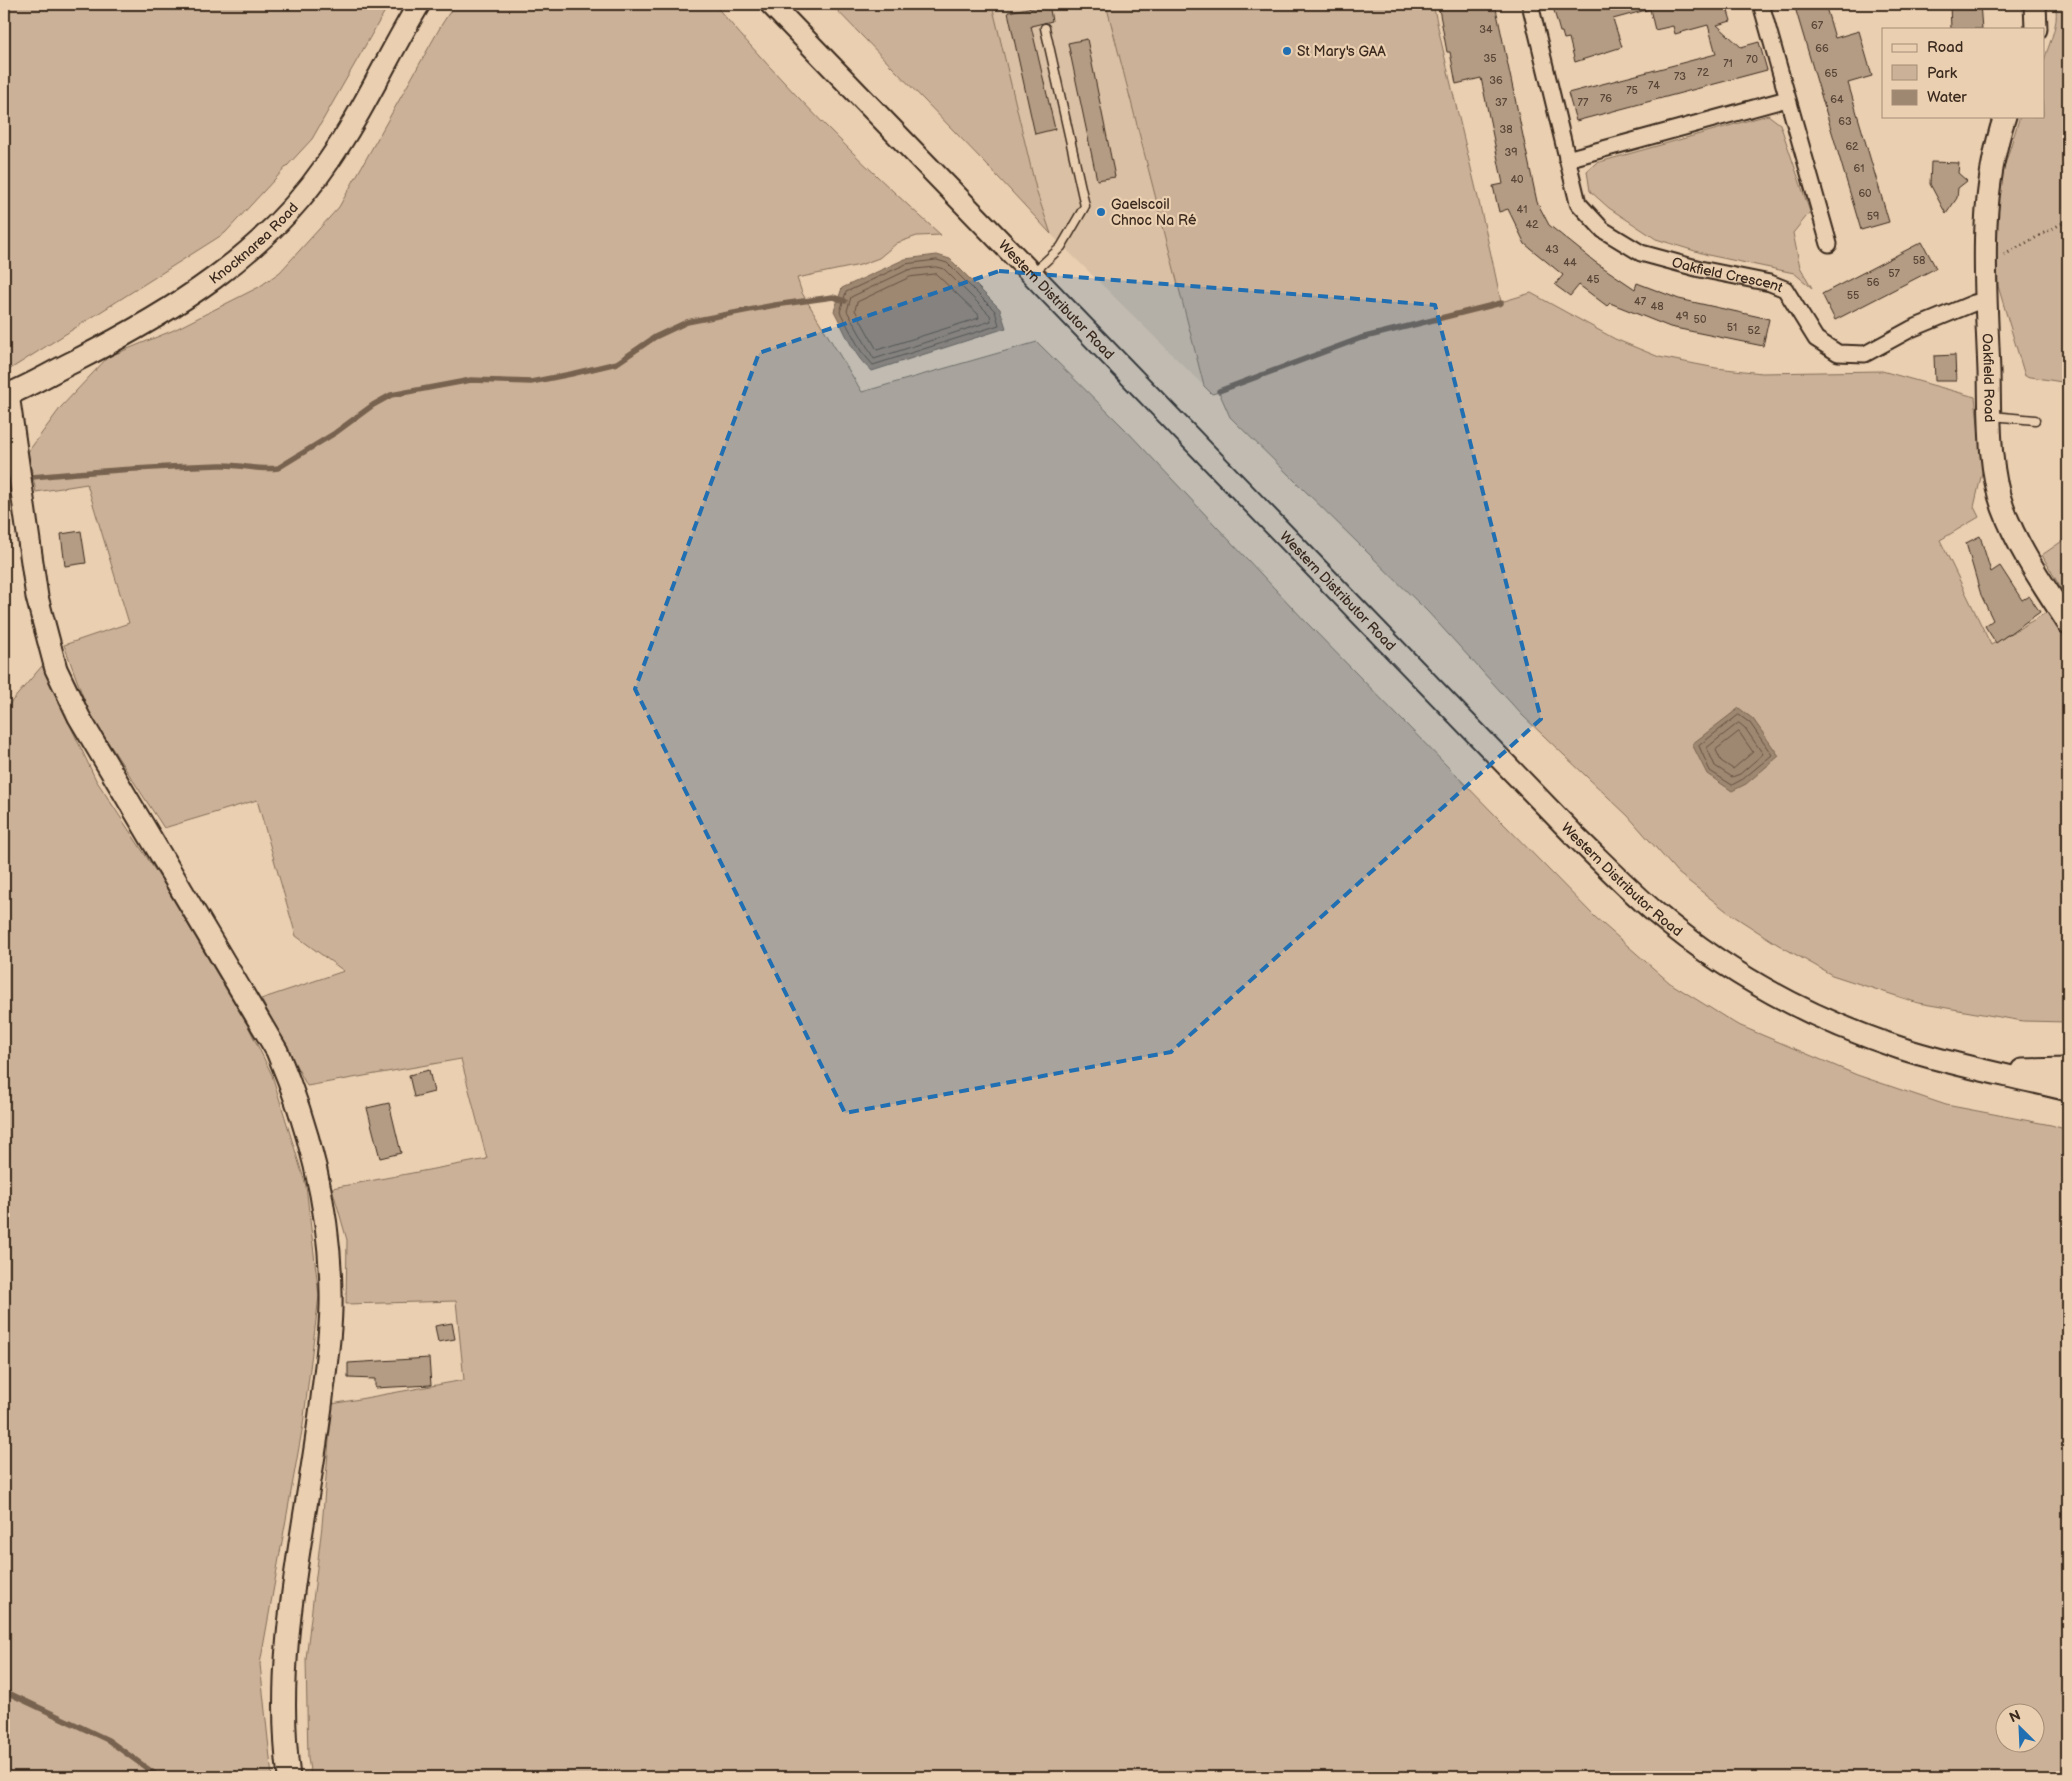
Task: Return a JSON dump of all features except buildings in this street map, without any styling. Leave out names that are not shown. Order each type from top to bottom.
[{"type":"street","name":"Knocknarea Road","points":[[6,395],[129,333],[200,289],[252,249],[291,210],[326,166],[355,119],[419,4]]},
{"type":"street","name":"Western Distributor Road","points":[[771,4],[1577,838],[1658,914],[1702,948],[1748,979],[1822,1018],[1900,1048],[2068,1090]]},
{"type":"street","name":"Oakfield Crescent","points":[[1530,4],[1578,203],[1603,230],[1641,253],[1700,269],[1770,283],[1785,289],[1816,339],[1838,353],[1865,354],[1911,329],[1974,302],[1986,300]]},
{"type":"street","points":[[1761,4],[1829,244]]},
{"type":"street","points":[[2035,4],[2036,28]]},
{"type":"street","points":[[1567,159],[1787,99]]},
{"type":"street","name":"Oakfield Road","points":[[2004,118],[1992,163],[1984,222],[1990,416],[1994,468],[2003,509],[2036,571],[2068,623]]},
{"type":"street","points":[[6,395],[37,597],[56,669],[79,717],[277,1051],[298,1102],[317,1178],[329,1240],[331,1294],[326,1365],[313,1473],[286,1641],[283,1697],[284,1740],[289,1777]]},
{"type":"street","name":"Western Distributor Road","points":[[1982,1068],[2068,1069]]},
{"type":"lane","points":[[1032,275],[1061,247],[1085,206],[1045,28]]},
{"type":"lane","points":[[1990,416],[2035,420]]},
{"type":"path","points":[[1985,263],[1996,260],[2068,220]]},
{"type":"highlighted area","points":[[999,271],[1435,305],[1541,719],[1171,1052],[845,1113],[635,689],[759,353]]},
{"type":"shaded area","name":"Gaelscoil Chnoc Na Ré","points":[[1019,4],[1106,4],[1204,386],[1051,234],[1037,193],[993,9]]},
{"type":"green space","points":[[4,4],[389,4],[312,139],[225,233],[4,373]]},
{"type":"green space","points":[[455,4],[714,4],[823,123],[941,235],[917,236],[897,243],[879,258],[860,265],[797,278],[802,293],[862,392],[1037,342],[1126,430],[1306,622],[1595,917],[1670,983],[1736,1024],[1857,1075],[1946,1105],[2068,1130],[2068,1777],[311,1777],[308,1758],[306,1659],[322,1526],[332,1404],[464,1380],[456,1301],[346,1304],[347,1240],[332,1188],[487,1159],[461,1059],[307,1086],[261,999],[344,971],[296,936],[257,800],[164,828],[89,713],[64,645],[129,623],[87,484],[36,492],[28,452],[61,407],[108,357],[174,330],[259,287],[280,272],[339,207]]},
{"type":"green space","points":[[831,4],[1019,4],[993,9],[1037,193],[1051,234],[986,164]]},
{"type":"green space","points":[[1106,4],[1433,4],[1501,302],[1531,293],[1615,339],[1659,357],[1716,368],[1762,373],[1882,371],[1975,397],[1983,468],[1974,507],[1979,517],[1940,540],[1991,645],[2049,611],[2068,642],[2068,1022],[2023,1021],[1918,1003],[1832,975],[1777,944],[1729,913],[1678,873],[1628,816],[1522,715],[1428,612],[1230,417],[1219,392],[1212,394],[1204,386]]},
{"type":"green space","points":[[2055,4],[2068,4],[2068,383],[2025,376],[1998,286],[1994,200],[2019,118],[2044,118],[2044,61],[2055,26]]},
{"type":"green space","points":[[1768,115],[1780,124],[1810,212],[1793,233],[1800,267],[1812,288],[1794,273],[1708,255],[1656,239],[1609,208],[1590,191],[1587,171],[1596,163]]},
{"type":"green space","points":[[2068,537],[2068,601],[2042,555]]},
{"type":"green space","points":[[42,666],[96,780],[161,879],[249,1028],[272,1075],[306,1186],[319,1296],[303,1425],[260,1664],[272,1777],[4,1777],[4,706],[6,708]]},
{"type":"water","points":[[937,255],[950,259],[1000,309],[1006,328],[872,371],[855,352],[834,311],[842,288],[905,259]]},
{"type":"water","points":[[1739,708],[1753,719],[1779,756],[1746,784],[1732,791],[1707,774],[1692,744]]},
{"type":"waterway","points":[[32,477],[196,466],[227,465],[264,469],[278,468],[335,433],[373,405],[391,395],[471,380],[531,382],[571,374],[617,363],[655,337],[687,322],[775,305],[833,297],[845,301]]},
{"type":"waterway","points":[[1219,391],[1361,338],[1501,303]]},
{"type":"waterway","points":[[4,1691],[108,1740],[159,1777]]},
{"type":"place","name":"St Mary's GAA","points":[[1287,51]]},
{"type":"place","name":"Gaelscoil Chnoc Na Ré","points":[[1101,212]]}]
